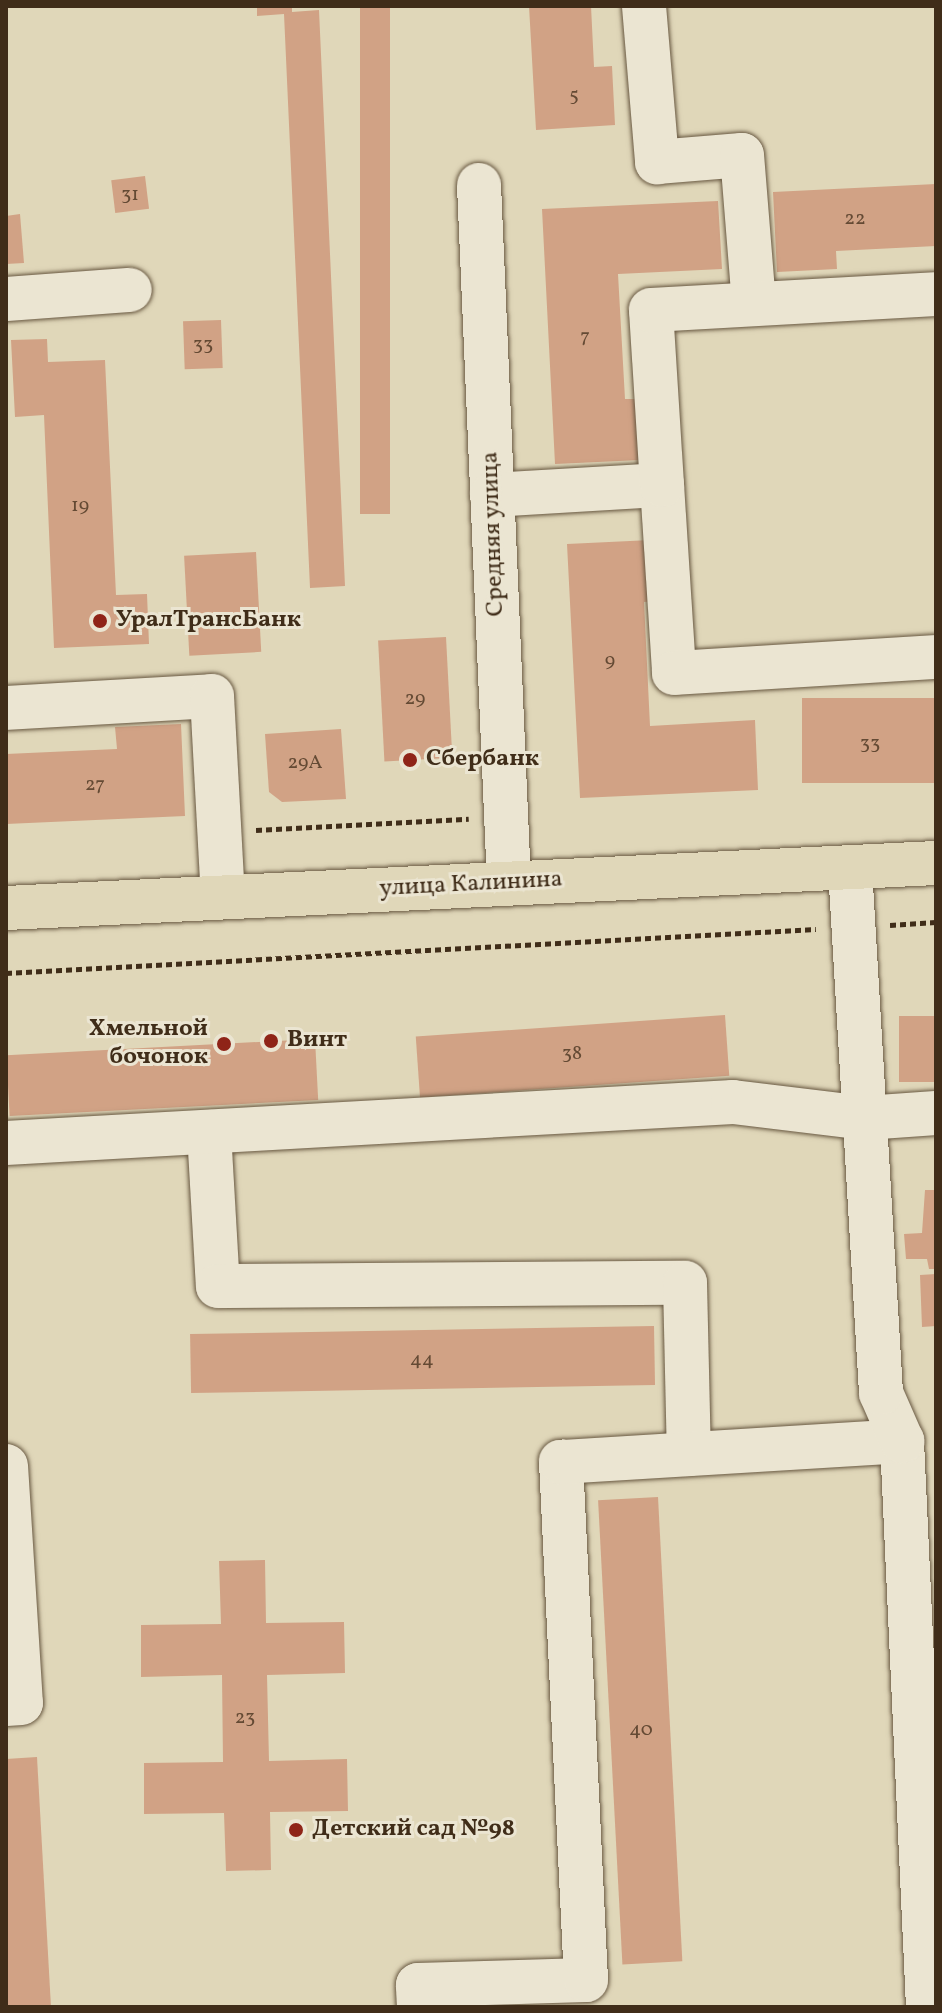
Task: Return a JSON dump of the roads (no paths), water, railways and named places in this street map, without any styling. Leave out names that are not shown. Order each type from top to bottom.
[{"type":"main road","name":"улица Калинина","points":[[6,908],[936,863]]},
{"type":"street","points":[[644,6],[657,162],[742,155],[754,304]]},
{"type":"street","name":"Средняя улица","points":[[479,185],[509,883]]},
{"type":"street","points":[[6,299],[130,290]]},
{"type":"street","points":[[936,294],[651,310],[674,673],[936,657]]},
{"type":"street","points":[[492,495],[662,485]]},
{"type":"street","points":[[6,708],[212,696],[223,897]]},
{"type":"street","points":[[850,868],[881,1393],[902,1441],[928,2007]]},
{"type":"street","points":[[6,1143],[733,1102],[865,1118],[936,1113]]},
{"type":"street","points":[[209,1132],[218,1286],[685,1283],[689,1454]]},
{"type":"street","points":[[419,2007],[418,1985],[586,1980],[561,1462],[902,1441]]},
{"type":"street","points":[[6,1466],[21,1703],[6,1704]]},
{"type":"place","name":"УралТрансБанк","points":[[100,621]]},
{"type":"place","name":"Сбербанк","points":[[410,760]]},
{"type":"place","name":"Винт","points":[[271,1041]]},
{"type":"place","name":"Хмельной бочонок","points":[[224,1044]]},
{"type":"place","name":"Детский сад №98","points":[[296,1830]]}]
